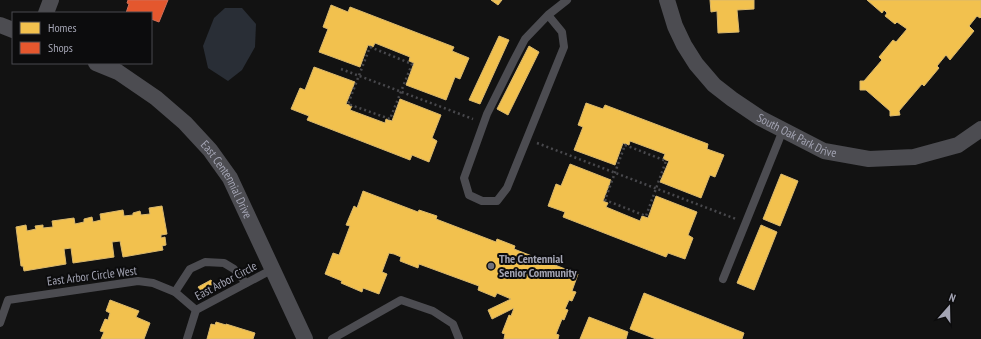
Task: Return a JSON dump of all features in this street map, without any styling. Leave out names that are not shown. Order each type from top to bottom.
[{"type":"street","points":[[46,12],[51,0]]},
{"type":"street","name":"South Oak Park Drive","points":[[667,0],[675,26],[684,45],[696,64],[714,85],[732,99],[783,130],[824,150],[869,159],[914,157],[958,145],[981,130]]},
{"type":"street","points":[[0,25],[12,30]]},
{"type":"street","name":"East Centennial Drive","points":[[98,64],[118,72],[156,98],[185,122],[210,150],[230,178],[305,339]]},
{"type":"lane","points":[[548,15],[562,32],[564,47],[507,188],[497,201],[482,201],[469,195],[464,178],[484,122],[525,39],[548,15],[567,0]]},
{"type":"lane","points":[[723,279],[783,130]]},
{"type":"lane","points":[[175,292],[190,269],[205,262],[224,263],[234,269],[246,283]]},
{"type":"lane","name":"East Arbor Circle","points":[[187,339],[196,310],[273,269]]},
{"type":"lane","name":"East Arbor Circle West","points":[[0,323],[8,300],[138,281],[153,283],[175,292],[196,310]]},
{"type":"lane","points":[[332,339],[401,300],[433,311],[453,324],[459,339]]},
{"type":"path","points":[[370,47],[412,64],[390,120],[348,104],[359,76],[370,47]]},
{"type":"path","points":[[340,69],[484,122]]},
{"type":"path","points":[[527,139],[746,223]]},
{"type":"path","points":[[625,145],[666,161],[646,216],[605,200],[615,173],[625,145]]},
{"type":"shaded area","points":[[225,8],[242,8],[256,24],[255,47],[242,70],[228,81],[208,68],[203,46],[214,18]]},
{"type":"building: Homes","points":[[491,0],[502,0],[498,5]]},
{"type":"building: Homes","points":[[710,0],[754,0],[754,9],[737,10],[739,32],[718,33],[717,11],[711,12]]},
{"type":"building: Homes","points":[[867,0],[981,0],[981,17],[980,18],[977,16],[969,26],[974,31],[950,60],[946,55],[937,66],[939,68],[924,86],[922,84],[899,111],[900,115],[890,116],[890,111],[866,90],[860,90],[860,81],[864,81],[882,60],[879,57],[893,40],[896,42],[907,29],[897,22],[895,24],[885,16],[887,13],[884,10],[882,13]]},
{"type":"building: Homes","points":[[331,5],[348,12],[350,7],[454,47],[452,51],[469,58],[460,79],[455,77],[446,100],[406,85],[414,63],[409,61],[410,57],[375,43],[373,47],[368,45],[360,67],[319,52],[328,29],[323,27]]},
{"type":"building: Homes","points":[[499,36],[509,40],[480,104],[469,100]]},
{"type":"building: Homes","points":[[529,46],[539,52],[508,115],[497,109]]},
{"type":"building: Homes","points":[[314,67],[355,82],[346,104],[352,106],[350,110],[385,123],[386,119],[392,121],[400,99],[441,115],[432,138],[437,141],[429,162],[412,155],[410,160],[307,120],[309,116],[291,109],[300,88],[305,90]]},
{"type":"building: Homes","points":[[586,103],[603,109],[605,105],[708,144],[707,149],[724,155],[715,177],[710,175],[701,198],[660,182],[669,161],[663,159],[665,154],[630,141],[629,145],[623,143],[615,165],[574,150],[583,127],[578,125]]},
{"type":"building: Homes","points":[[570,164],[611,180],[603,201],[608,203],[606,207],[640,221],[642,216],[648,218],[656,196],[697,212],[688,235],[693,238],[685,259],[668,253],[666,257],[563,217],[565,212],[548,206],[556,184],[561,186]]},
{"type":"building: Homes","points":[[781,174],[798,181],[780,226],[763,219]]},
{"type":"building: Homes","name":"The Centennial Senior Community","points":[[363,191],[418,212],[419,210],[437,216],[436,219],[496,242],[497,239],[515,246],[514,249],[578,274],[572,291],[576,292],[572,301],[569,300],[565,309],[568,310],[564,320],[562,319],[556,334],[559,335],[558,339],[504,339],[505,334],[502,333],[509,315],[511,316],[514,308],[492,319],[488,310],[511,299],[497,293],[495,297],[478,290],[479,286],[419,264],[418,268],[400,261],[401,257],[394,254],[389,253],[382,272],[387,274],[379,294],[363,288],[362,292],[325,274],[333,253],[339,255],[350,226],[346,225],[354,206],[357,208]]},
{"type":"building: Homes","points":[[162,206],[167,234],[161,235],[161,238],[165,237],[166,245],[162,246],[163,250],[123,257],[120,241],[112,242],[114,257],[73,263],[71,248],[64,249],[66,264],[24,271],[23,266],[21,266],[16,227],[26,225],[27,231],[36,229],[35,226],[43,225],[43,228],[53,227],[52,221],[74,218],[75,224],[84,222],[84,219],[92,217],[93,222],[101,220],[100,214],[123,210],[124,216],[133,215],[133,213],[140,211],[141,215],[150,214],[149,208]]},
{"type":"building: Homes","points":[[761,225],[777,232],[754,290],[737,283]]},
{"type":"building: Homes","points":[[211,280],[213,284],[201,291],[198,287]]},
{"type":"building: Homes","points":[[644,293],[744,333],[742,339],[656,339],[630,329]]},
{"type":"building: Homes","points":[[110,300],[139,311],[136,317],[150,323],[144,339],[101,339],[104,332],[100,331],[105,319],[108,320],[110,313],[106,311]]},
{"type":"building: Homes","points":[[589,317],[628,332],[626,339],[580,339]]},
{"type":"building: Homes","points":[[216,322],[255,333],[253,339],[207,339],[211,324],[215,325]]},
{"type":"building: Shops","points":[[128,0],[168,0],[159,22],[152,19],[152,12],[126,12],[129,4],[127,3]]},
{"type":"place","name":"The Centennial Senior Community","points":[[491,266]]}]
